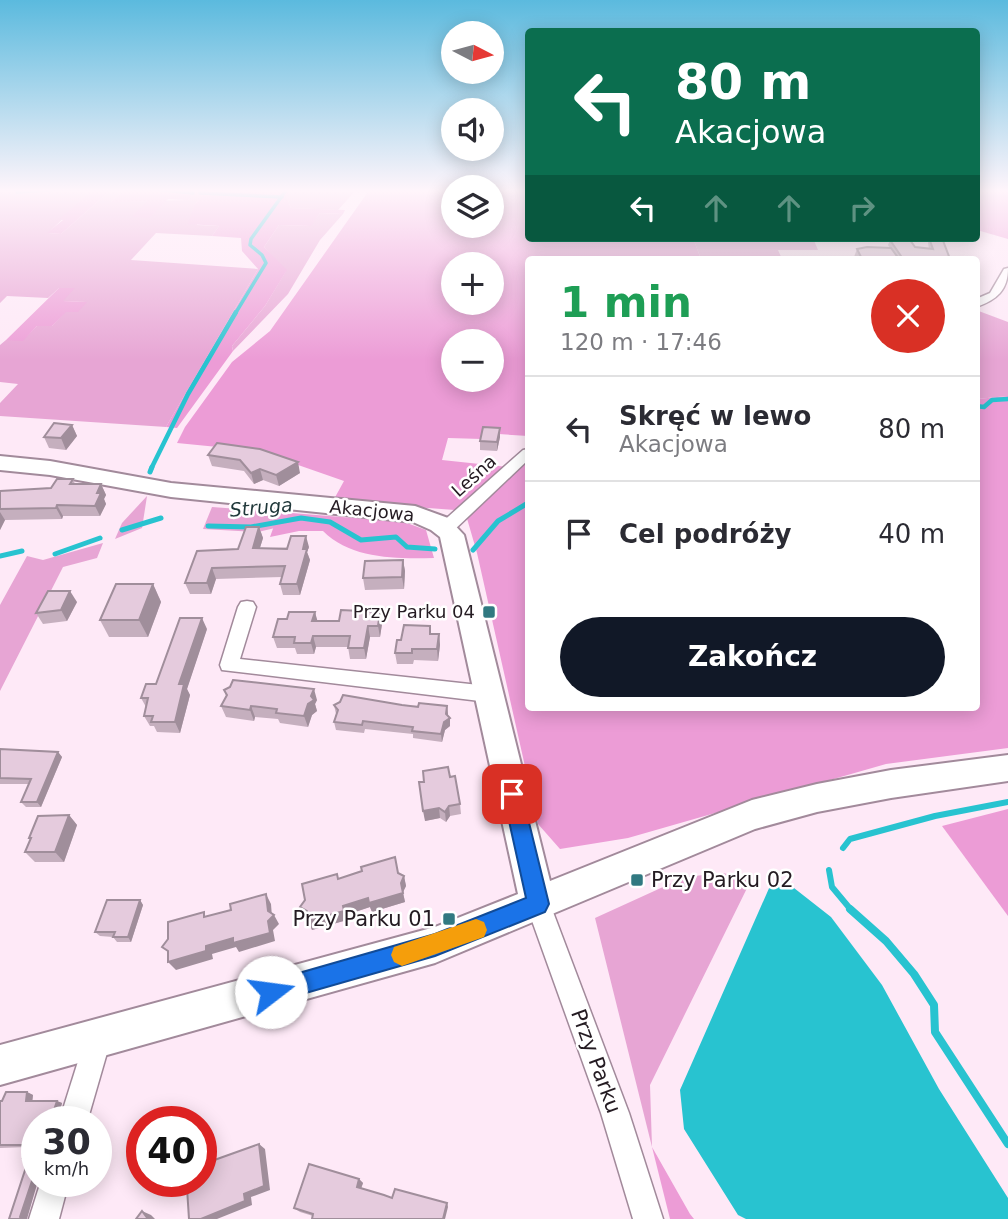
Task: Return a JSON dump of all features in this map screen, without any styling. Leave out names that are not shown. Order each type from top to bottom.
[{"type":"street","points":[[980,302],[994,295],[1008,271]]},
{"type":"street","name":"Leśna","points":[[446,528],[525,456]]},
{"type":"street","name":"Akacjowa","points":[[0,463],[50,468],[171,490],[415,514],[434,520],[446,528]]},
{"type":"street","points":[[446,528],[452,535],[538,904]]},
{"type":"street","points":[[247,607],[229,665],[488,694]]},
{"type":"street","points":[[0,1065],[435,945],[752,815],[817,798],[891,784],[1008,768]]},
{"type":"street","name":"Przy Parku","points":[[538,904],[615,1113],[648,1219]]},
{"type":"street","points":[[78,1106],[98,1039]]},
{"type":"street","points":[[44,1219],[50,1197]]},
{"type":"shaded area","points":[[0,246],[144,246],[131,260],[258,269],[166,427],[0,416],[0,403],[18,384],[0,382],[0,345],[6,340],[23,340],[37,326],[52,326],[66,311],[86,302],[62,301],[59,288],[48,298],[7,296],[0,303]]},
{"type":"shaded area","points":[[242,246],[265,246],[287,270],[265,306],[232,346],[233,351],[177,428],[166,427],[258,269],[242,251]]},
{"type":"shaded area","points":[[317,246],[288,294],[233,351],[232,346],[265,306],[286,271],[264,247]]},
{"type":"shaded area","points":[[330,246],[696,246],[700,256],[525,256],[525,436],[484,433],[482,439],[448,438],[442,460],[508,467],[455,510],[333,501],[344,481],[258,451],[177,443],[185,427],[232,362],[270,331]]},
{"type":"shaded area","points":[[696,246],[816,246],[818,250],[778,250],[781,256],[700,256]]},
{"type":"shaded area","points":[[59,288],[75,288],[63,301],[87,302],[78,312],[66,312],[52,326],[37,326],[23,341],[6,340]]},
{"type":"shaded area","points":[[980,312],[1008,322],[1008,396],[980,399]]},
{"type":"shaded area","points":[[1008,396],[1008,748],[886,764],[628,838],[560,849],[538,824],[466,515],[525,463],[525,711],[980,711],[980,399]]},
{"type":"shaded area","points":[[147,496],[142,528],[115,539],[122,523]]},
{"type":"shaded area","points":[[212,507],[279,512],[275,528],[258,532],[203,529]]},
{"type":"shaded area","points":[[279,512],[404,522],[426,530],[434,558],[390,557],[360,552],[334,540],[323,531],[299,531],[270,537]]},
{"type":"shaded area","points":[[103,543],[97,558],[63,567],[0,691],[0,605],[27,556],[43,560]]},
{"type":"shaded area","points":[[1008,809],[1008,916],[942,826]]},
{"type":"shaded area","points":[[722,873],[752,878],[650,1085],[652,1147],[595,918],[685,877]]},
{"type":"shaded area","points":[[652,1147],[690,1214],[694,1219],[670,1219]]},
{"type":"water","points":[[770,886],[794,888],[831,917],[882,985],[939,1089],[1008,1198],[1008,1219],[746,1219],[738,1215],[684,1129],[680,1090]]},
{"type":"building","points":[[894,246],[914,246],[933,249],[932,246],[945,246],[949,256],[901,256]]},
{"type":"building","points":[[891,248],[897,256],[860,256],[857,249]]},
{"type":"building","points":[[54,423],[72,425],[61,438],[44,437]]},
{"type":"building","points":[[483,427],[500,428],[497,442],[480,441]]},
{"type":"building","points":[[217,443],[260,449],[298,462],[276,475],[260,469],[251,473],[240,460],[208,455]]},
{"type":"building","points":[[57,479],[73,479],[70,484],[101,484],[97,493],[101,493],[95,506],[57,505],[56,508],[0,509],[0,491],[51,488]]},
{"type":"building","points":[[246,527],[259,527],[253,548],[287,549],[291,536],[306,536],[303,549],[307,549],[297,584],[280,584],[285,566],[212,568],[207,583],[185,583],[197,551],[238,549]]},
{"type":"building","points":[[403,560],[402,577],[363,578],[365,561]]},
{"type":"building","points":[[116,584],[153,584],[139,620],[100,620]]},
{"type":"building","points":[[48,591],[70,591],[61,610],[36,613]]},
{"type":"building","points":[[341,610],[380,612],[378,626],[368,626],[364,648],[348,648],[350,636],[313,636],[311,643],[294,643],[295,637],[273,637],[278,619],[287,619],[289,612],[315,612],[312,621],[339,621]]},
{"type":"building","points":[[180,618],[202,618],[179,684],[184,684],[175,722],[151,722],[153,716],[144,716],[148,698],[141,698],[146,684],[156,684]]},
{"type":"building","points":[[404,625],[430,626],[430,634],[439,634],[437,649],[412,649],[412,653],[395,653]]},
{"type":"building","points":[[233,680],[314,689],[311,696],[314,700],[308,704],[304,716],[276,713],[277,709],[251,706],[250,710],[221,706],[227,695],[224,690],[230,687]]},
{"type":"building","points":[[343,695],[418,707],[419,703],[447,706],[446,714],[450,718],[444,722],[441,734],[412,731],[413,727],[363,721],[362,725],[334,722],[338,710],[334,705],[340,702]]},
{"type":"building","points":[[0,749],[58,752],[37,802],[21,802],[31,779],[0,778]]},
{"type":"building","points":[[448,767],[450,777],[455,776],[460,804],[449,806],[445,812],[439,808],[423,811],[419,782],[424,782],[423,771]]},
{"type":"building","points":[[69,815],[55,852],[25,852],[38,816]]},
{"type":"building","points":[[395,857],[398,873],[404,876],[401,883],[403,893],[369,903],[368,898],[343,906],[344,911],[308,921],[307,911],[300,907],[305,900],[302,884],[337,874],[338,879],[362,871],[361,867]]},
{"type":"building","points":[[266,894],[268,911],[274,915],[268,921],[270,933],[233,943],[233,938],[206,946],[206,951],[168,962],[168,951],[162,947],[168,939],[168,922],[204,912],[204,917],[231,910],[230,904]]},
{"type":"building","points":[[107,900],[140,900],[128,937],[113,937],[115,932],[95,932]]},
{"type":"building","points":[[6,1092],[27,1092],[26,1101],[57,1101],[55,1106],[21,1106],[21,1145],[0,1145],[2,1101]]},
{"type":"building","points":[[259,1144],[264,1186],[244,1194],[245,1201],[201,1219],[189,1219],[188,1197],[217,1197],[217,1159]]},
{"type":"building","points":[[309,1164],[359,1179],[357,1187],[392,1198],[395,1189],[447,1203],[443,1219],[312,1219],[313,1214],[294,1208]]},
{"type":"building","points":[[21,1182],[21,1197],[27,1197],[20,1217],[22,1219],[9,1219]]},
{"type":"building","points":[[142,1211],[148,1219],[136,1219]]},
{"type":"waterway","points":[[235,314],[266,263],[262,255],[251,246]]},
{"type":"waterway","points":[[151,469],[188,394],[236,312]]},
{"type":"waterway","name":"Struga","points":[[980,406],[984,407],[992,400],[1008,399]]},
{"type":"waterway","points":[[150,472],[152,467]]},
{"type":"waterway","name":"Struga","points":[[473,550],[498,521],[525,505]]},
{"type":"waterway","name":"Struga","points":[[122,530],[161,518]]},
{"type":"waterway","name":"Struga","points":[[208,526],[251,527],[301,518],[330,522],[361,540],[396,537],[407,547],[435,549]]},
{"type":"waterway","name":"Struga","points":[[55,554],[100,538]]},
{"type":"waterway","name":"Struga","points":[[0,556],[22,551]]},
{"type":"waterway","points":[[843,848],[850,839],[935,816],[1008,802]]},
{"type":"waterway","points":[[829,870],[832,887],[851,910]]},
{"type":"waterway","points":[[851,910],[886,941],[914,974],[934,1005],[935,1032],[1008,1144]]},
{"type":"slow traffic","points":[[402,955],[476,930]]},
{"type":"place","name":"Przy Parku 04","points":[[489,612]]},
{"type":"place","name":"Przy Parku 02","points":[[637,880]]},
{"type":"place","name":"Przy Parku 01","points":[[449,919]]},
{"type":"route","points":[[271,992],[435,945],[538,904],[512,794]]}]
